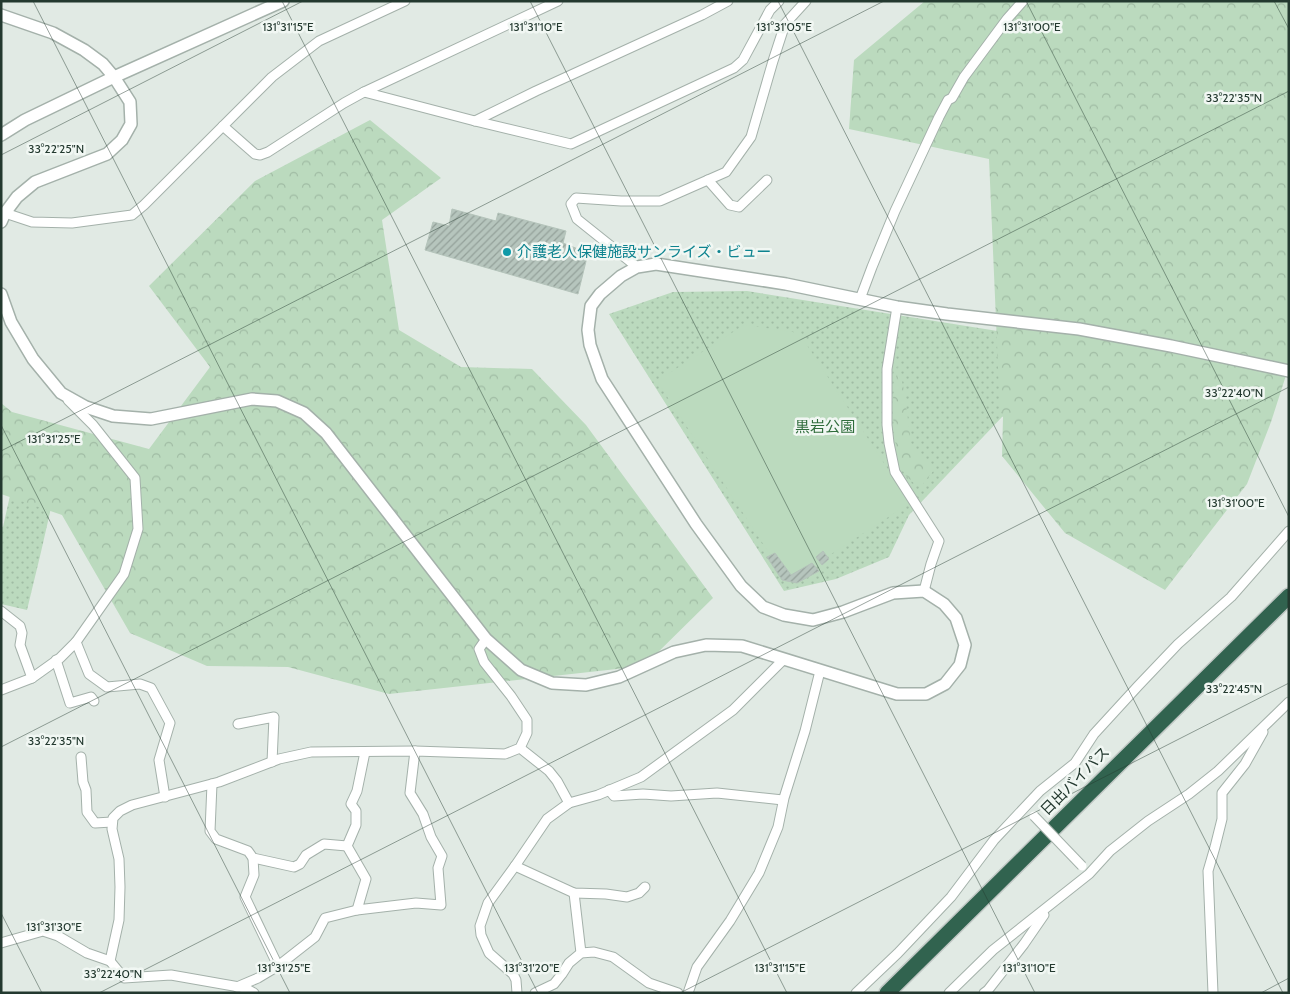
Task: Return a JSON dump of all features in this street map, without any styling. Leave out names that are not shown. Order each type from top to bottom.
[{"type":"highway","name":"日出バイパス","points":[[887,993],[1289,596]]},
{"type":"street","points":[[1,135],[26,120],[114,77],[283,1]]},
{"type":"street","points":[[1,15],[53,33],[84,50],[103,64],[130,102],[130,124],[122,140],[107,154],[35,182],[17,197],[3,218],[48,223],[132,215],[272,77],[319,41],[405,1]]},
{"type":"street","points":[[223,126],[255,154],[260,155],[268,152],[364,92],[558,1]]},
{"type":"street","points":[[475,121],[702,15],[728,1]]},
{"type":"street","points":[[364,92],[571,144],[734,68],[743,60],[770,10],[779,1]]},
{"type":"street","points":[[637,267],[578,219],[572,204],[576,198],[660,201],[726,172],[751,137],[786,24],[806,1]]},
{"type":"street","points":[[860,299],[872,266],[938,117],[964,77],[1007,19],[1023,1]]},
{"type":"street","points":[[708,180],[730,205],[739,207],[767,180]]},
{"type":"street","points":[[62,393],[86,406],[113,416],[151,419],[252,399],[278,401],[304,413],[326,433],[486,639],[521,670],[552,683],[586,685],[619,678],[674,652],[706,644],[742,646],[897,694],[926,694],[944,684],[960,665],[965,645],[956,618],[944,604],[924,591],[893,593],[843,612],[813,620],[784,615],[763,607],[742,586],[696,524],[602,379],[590,345],[588,330],[591,306],[600,294],[621,276],[637,267],[656,264],[676,266],[786,284],[897,307],[1079,329],[1289,371]]},
{"type":"street","points":[[1,294],[11,322],[33,359],[93,425],[135,478],[138,529],[124,574],[76,642],[32,678],[1,690]]},
{"type":"street","points":[[897,307],[887,369],[887,425],[895,472],[939,541],[924,591]]},
{"type":"street","points":[[856,993],[898,953],[951,897],[994,840],[1040,791],[1075,763],[1094,734],[1138,686],[1178,644],[1231,597],[1289,531]]},
{"type":"street","points":[[1,610],[20,626],[22,633],[20,645],[32,678]]},
{"type":"street","points":[[110,961],[119,920],[120,887],[119,860],[112,822],[113,818],[120,811],[132,805],[212,784],[279,759],[311,752],[415,751],[505,754],[520,748],[528,732],[527,720],[484,662],[479,649],[486,639]]},
{"type":"street","points":[[76,642],[90,674],[107,686],[140,684],[151,688],[170,722],[159,760],[165,796]]},
{"type":"street","points":[[56,660],[70,703],[92,697],[94,701]]},
{"type":"street","points":[[517,993],[516,980],[513,974],[489,953],[481,935],[480,926],[488,903],[547,819],[569,803],[598,795],[640,777],[733,710],[784,660]]},
{"type":"street","points":[[688,993],[697,967],[730,921],[759,873],[778,827],[783,800],[805,731],[820,671]]},
{"type":"street","points":[[949,993],[993,950],[1089,874],[1110,851],[1218,771],[1289,702]]},
{"type":"street","points":[[238,724],[274,717],[272,762]]},
{"type":"street","points":[[1213,993],[1208,871],[1222,819],[1222,793],[1245,764],[1268,723]]},
{"type":"street","points":[[520,748],[549,771],[569,803]]},
{"type":"street","points":[[237,987],[258,978],[278,966],[315,937],[325,918],[357,910],[416,903],[441,905],[438,868],[442,856],[431,837],[423,814],[410,792],[415,751]]},
{"type":"street","points":[[347,846],[356,825],[356,811],[350,804],[357,791],[365,752]]},
{"type":"street","points":[[80,758],[86,790],[87,812],[95,823],[112,822]]},
{"type":"street","points":[[212,784],[210,831],[216,839],[248,851],[253,858],[254,875],[245,897],[278,966]]},
{"type":"street","points":[[609,790],[614,796],[643,794],[671,796],[717,793],[783,800]]},
{"type":"street","points":[[1025,808],[1089,874]]},
{"type":"street","points":[[253,858],[294,867],[300,864],[306,854],[324,844],[347,846]]},
{"type":"street","points":[[347,846],[366,879],[357,910]]},
{"type":"street","points":[[515,866],[574,893],[627,897],[639,893],[645,888]]},
{"type":"street","points":[[574,893],[581,953]]},
{"type":"street","points":[[984,993],[1024,944],[1051,905]]},
{"type":"street","points":[[1,943],[43,931],[58,936],[87,953],[110,961],[124,978],[171,975],[245,988],[254,993]]},
{"type":"street","points":[[535,993],[554,984],[569,963],[581,953],[594,952],[612,957],[649,983],[678,993]]},
{"type":"green space","points":[[925,1],[1289,1],[1289,366],[1271,422],[1247,484],[1165,590],[1065,533],[1002,456],[1003,417],[999,389],[989,159],[849,129],[854,60]]},
{"type":"green space","points":[[370,120],[441,178],[382,220],[399,330],[461,367],[532,369],[586,425],[713,598],[644,666],[389,694],[288,667],[207,666],[130,633],[62,515],[1,494],[1,403],[12,412],[149,449],[210,367],[149,286],[255,181]]},
{"type":"green space","name":"黒岩公園","points":[[747,291],[1066,342],[1069,388],[1002,417],[909,515],[889,557],[836,579],[784,591],[609,314],[673,292]]},
{"type":"green space","points":[[744,325],[793,332],[801,336],[910,503],[788,582],[657,381]]},
{"type":"green space","points":[[898,365],[904,390],[912,450],[925,457],[934,470],[922,485],[917,486],[906,476],[897,458],[892,405]]},
{"type":"green space","points":[[11,491],[53,499],[27,610],[1,604],[1,526],[3,527]]},
{"type":"building","name":"介護老人保健施設サンライズ・ビュー","points":[[452,209],[496,221],[498,213],[566,231],[563,243],[588,253],[578,294],[425,250],[433,222],[449,226]]},
{"type":"building","points":[[823,551],[829,559],[822,565],[816,557]]},
{"type":"building","points":[[775,553],[791,575],[812,563],[819,571],[797,583],[782,580],[767,557]]},
{"type":"place","name":"介護老人保健施設サンライズ・ビュー","points":[[507,252]]}]
